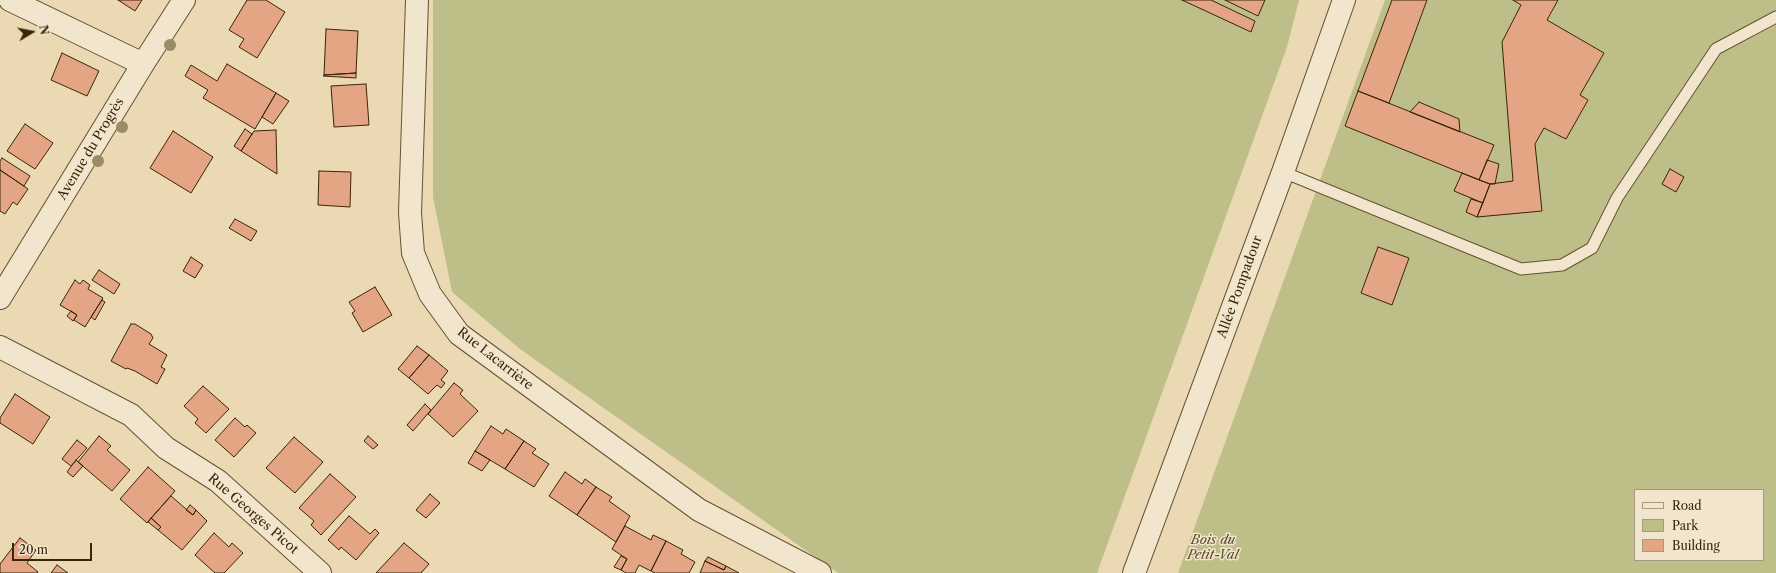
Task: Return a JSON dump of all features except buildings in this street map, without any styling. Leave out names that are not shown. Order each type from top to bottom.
[{"type":"street","points":[[10,0],[143,64]]},
{"type":"street","name":"Avenue du Progrès","points":[[0,298],[143,64],[184,0]]},
{"type":"street","name":"Rue Lacarrière","points":[[417,0],[410,213],[413,252],[430,294],[459,334],[699,510],[820,573]]},
{"type":"street","name":"Allée Pompadour","points":[[1134,573],[1283,172],[1344,0]]},
{"type":"street","name":"Rue Georges Picot","points":[[0,347],[131,415],[166,448],[218,481],[320,573]]},
{"type":"lane","points":[[1283,172],[1521,269],[1562,265],[1592,248],[1617,198],[1716,50],[1776,17]]},
{"type":"green space","points":[[433,0],[1299,0],[1287,47],[1097,573],[838,573],[520,349],[452,292],[433,197]]},
{"type":"green space","name":"Bois du Petit-Val","points":[[1385,0],[1776,0],[1776,573],[1178,573]]}]
